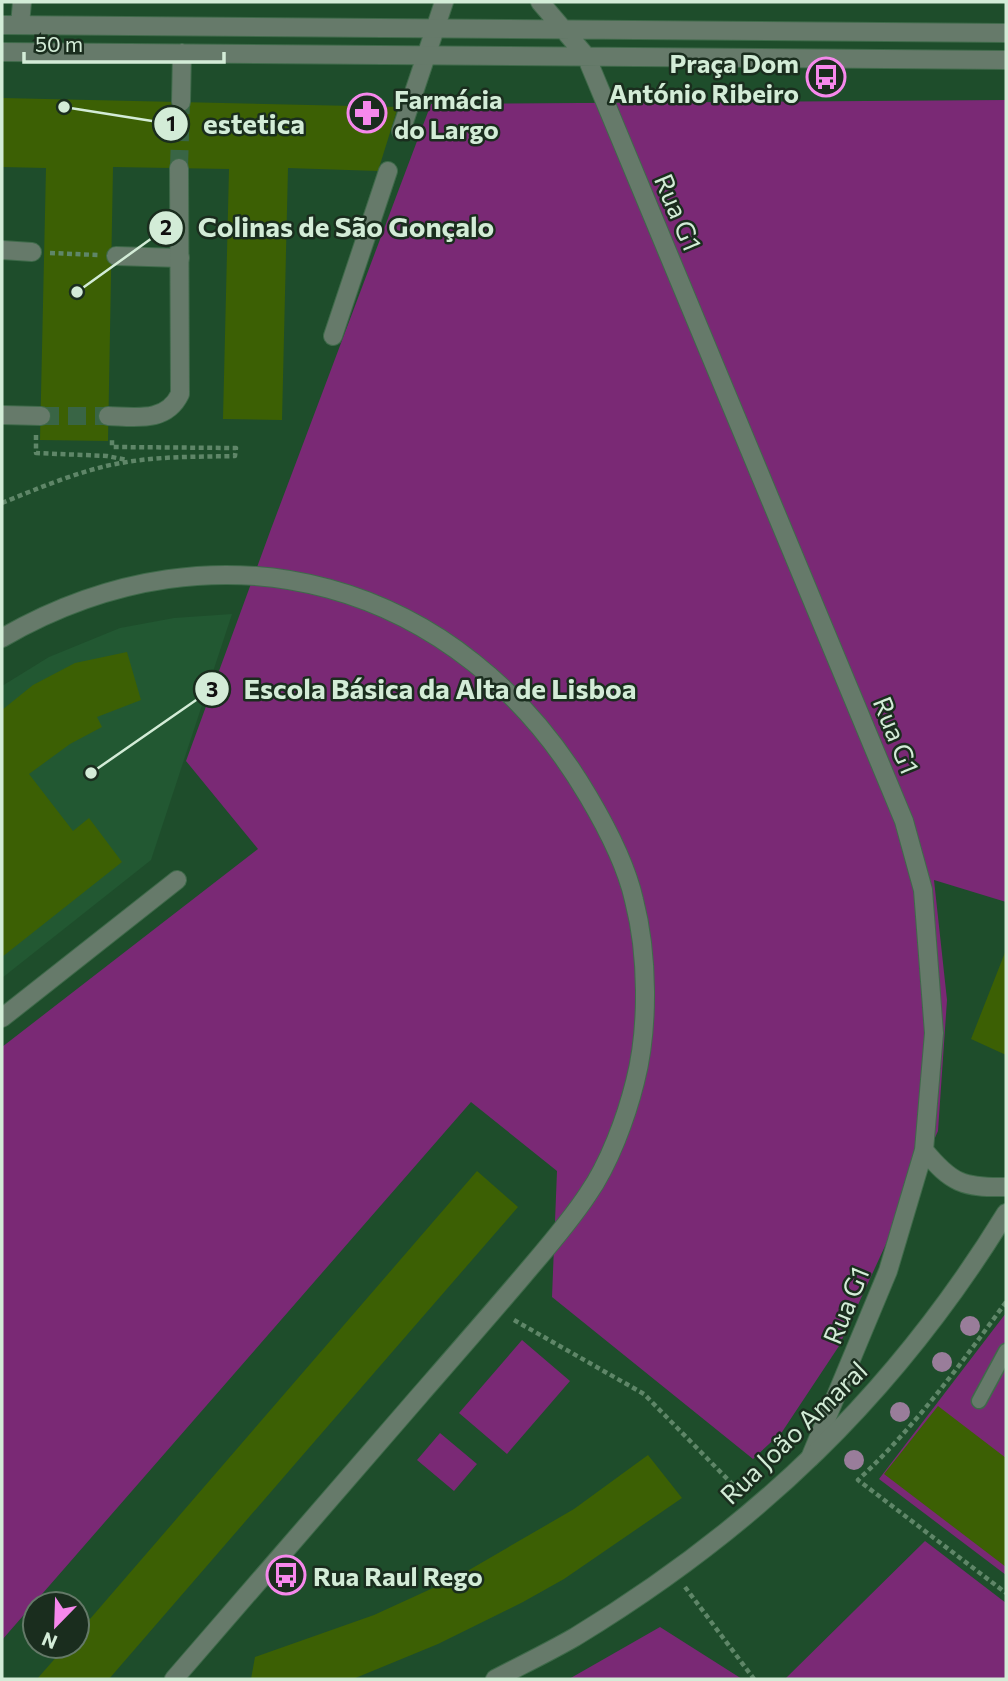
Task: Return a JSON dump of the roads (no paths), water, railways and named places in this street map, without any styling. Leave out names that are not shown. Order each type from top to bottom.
[{"type":"street","points":[[20,25],[22,2]]},
{"type":"street","points":[[401,131],[444,2]]},
{"type":"street","name":"Rua G1","points":[[540,2],[586,56],[904,821],[923,890],[934,1033],[924,1150],[888,1271],[808,1461]]},
{"type":"street","points":[[2,25],[1006,33]]},
{"type":"street","points":[[2,52],[1006,60]]},
{"type":"street","points":[[181,102],[182,53]]},
{"type":"street","points":[[108,416],[149,416],[163,413],[174,407],[180,394],[179,168]]},
{"type":"street","points":[[333,336],[388,171]]},
{"type":"street","points":[[2,250],[32,252]]},
{"type":"street","points":[[116,256],[180,258]]},
{"type":"street","points":[[2,415],[41,416]]},
{"type":"street","points":[[2,638],[39,617],[77,601],[144,582],[200,574],[256,576],[317,585],[374,604],[430,631],[478,665],[531,715],[570,766],[607,829],[634,899],[643,962],[644,1024],[636,1080],[618,1135],[590,1192],[495,1309],[174,1679]]},
{"type":"street","points":[[2,1017],[177,880]]},
{"type":"street","points":[[924,1150],[939,1168],[957,1181],[978,1188],[1006,1187]]},
{"type":"street","name":"Rua João Amaral","points":[[495,1679],[574,1638],[674,1572],[757,1509],[857,1411],[903,1359],[946,1304],[1006,1213]]},
{"type":"lane","points":[[979,1401],[1006,1351]]},
{"type":"tunnel","points":[[179,168],[181,102]]},
{"type":"tunnel","points":[[41,416],[108,416]]},
{"type":"place","name":"Praça Dom António Ribeiro","points":[[826,77]]},
{"type":"place","name":"estetica","points":[[64,107]]},
{"type":"place","name":"Farmácia do Largo","points":[[367,113]]},
{"type":"place","name":"Colinas de São Gonçalo","points":[[77,292]]},
{"type":"place","name":"Escola Básica da Alta de Lisboa","points":[[91,773]]},
{"type":"place","name":"Rua Raul Rego","points":[[286,1575]]}]
